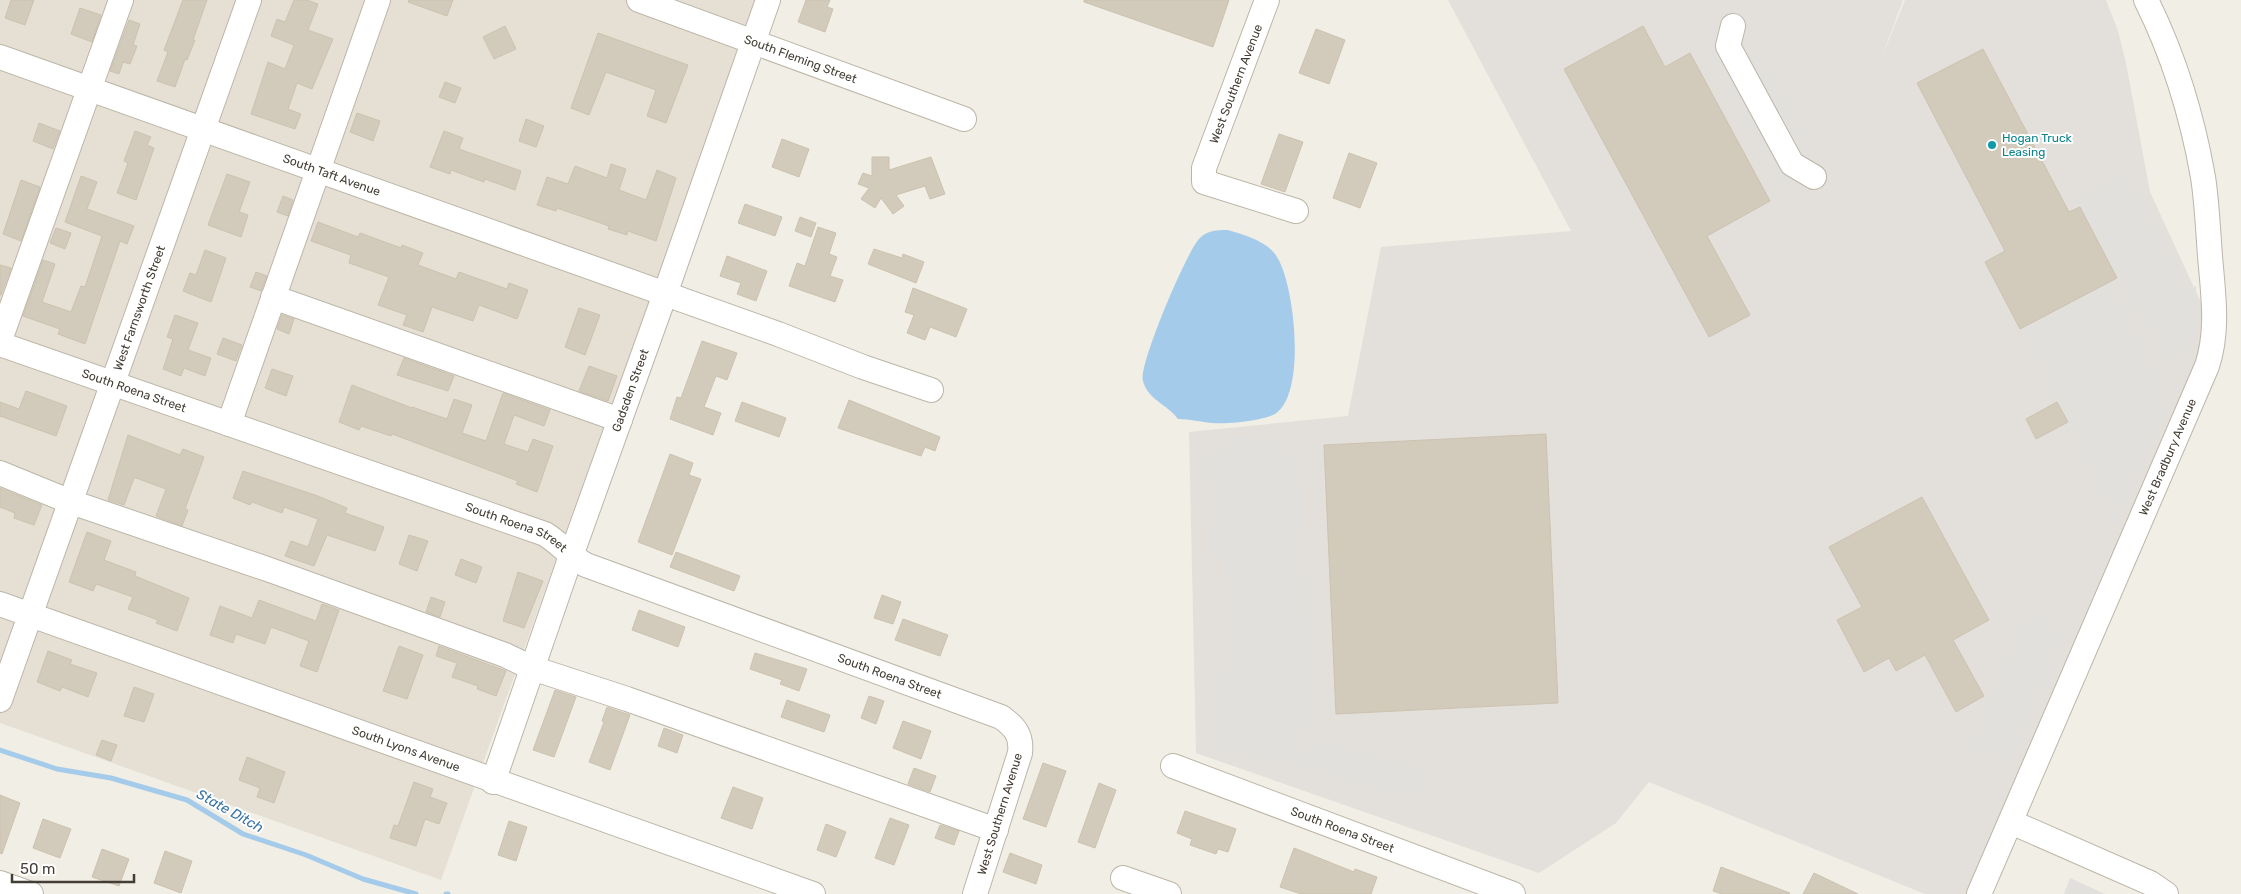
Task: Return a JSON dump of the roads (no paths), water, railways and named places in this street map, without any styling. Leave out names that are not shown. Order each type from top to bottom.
[{"type":"street","points":[[0,340],[121,0]]},
{"type":"street","name":"West Farnsworth Street","points":[[0,700],[249,0]]},
{"type":"street","points":[[229,424],[378,0]]},
{"type":"street","name":"South Fleming Street","points":[[639,0],[964,120]]},
{"type":"street","name":"Gadsden Street","points":[[494,782],[571,556],[768,0]]},
{"type":"street","name":"West Southern Avenue","points":[[1267,0],[1204,168],[1204,182],[1296,210]]},
{"type":"street","name":"West Bradbury Avenue","points":[[1979,894],[2199,384],[2212,346],[2214,320],[2213,286],[2204,184],[2196,139],[2174,66],[2146,0]]},
{"type":"street","points":[[1733,26],[1728,46],[1792,164],[1814,177]]},
{"type":"street","name":"South Taft Avenue","points":[[0,57],[204,128],[318,171],[778,334],[862,367],[931,390]]},
{"type":"street","points":[[273,297],[620,420]]},
{"type":"street","name":"South Roena Street","points":[[0,344],[545,534],[560,544],[571,556],[586,565],[992,713],[1008,722],[1019,734]]},
{"type":"street","points":[[0,473],[71,502],[270,570],[505,655],[532,668],[626,699],[996,830]]},
{"type":"street","name":"South Lyons Avenue","points":[[0,604],[812,894]]},
{"type":"street","name":"West Southern Avenue","points":[[975,894],[1020,753],[1021,741],[1019,734]]},
{"type":"street","name":"South Roena Street","points":[[1173,766],[1489,890],[1513,894]]},
{"type":"street","points":[[2010,822],[2141,880],[2166,894]]},
{"type":"street","points":[[1123,878],[1169,894]]},
{"type":"street","points":[[0,883],[31,894]]},
{"type":"water","points":[[1216,230],[1228,230],[1265,245],[1275,254],[1282,267],[1288,287],[1295,338],[1291,387],[1284,405],[1273,415],[1260,419],[1243,422],[1212,423],[1178,419],[1149,393],[1143,381],[1143,371],[1155,333],[1184,264],[1193,248],[1205,234]]},
{"type":"waterway","name":"State Ditch","points":[[0,750],[57,769],[111,778],[187,800],[243,834],[306,855],[363,879],[416,894]]},
{"type":"place","name":"Hogan Truck Leasing","points":[[1992,145]]}]
